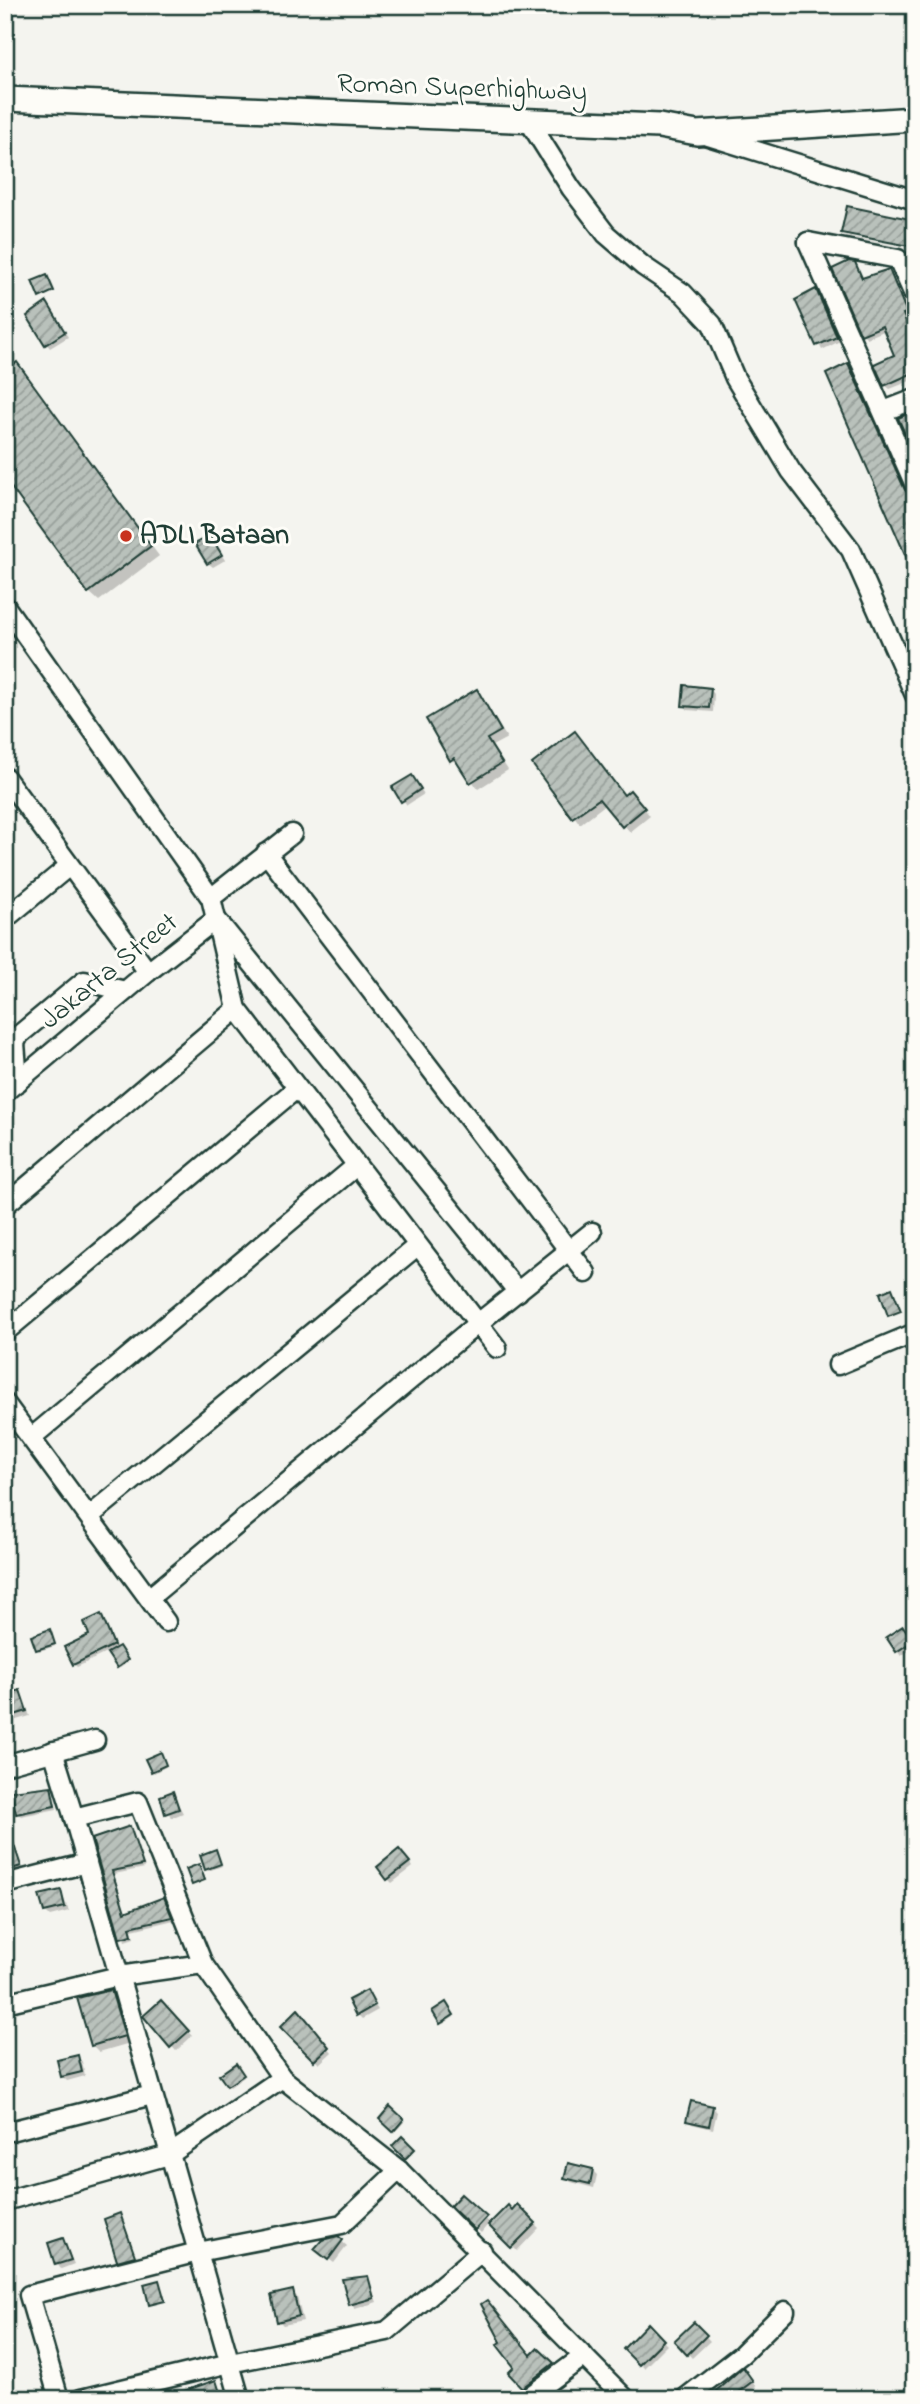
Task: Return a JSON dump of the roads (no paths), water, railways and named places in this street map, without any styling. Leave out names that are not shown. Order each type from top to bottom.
[{"type":"main road","name":"Roman Superhighway","points":[[5,99],[530,123],[659,126],[697,132],[915,119]]},
{"type":"street","points":[[530,123],[570,188],[606,234],[643,266],[684,293],[712,324],[735,378],[791,471],[851,550],[915,695]]},
{"type":"street","points":[[697,132],[915,200]]},
{"type":"street","points":[[915,297],[898,259],[808,242],[915,485]]},
{"type":"street","points":[[884,411],[915,399]]},
{"type":"street","points":[[5,606],[211,898],[237,1009],[497,1348]]},
{"type":"street","points":[[5,777],[12,802],[69,866],[148,972]]},
{"type":"street","points":[[211,898],[292,834]]},
{"type":"street","points":[[266,853],[586,1273]]},
{"type":"street","points":[[5,919],[69,866]]},
{"type":"street","points":[[216,919],[518,1292]]},
{"type":"street","name":"Jakarta Street","points":[[11,1087],[148,972],[216,919]]},
{"type":"street","points":[[11,1087],[15,1043],[19,1035],[84,981],[125,991]]},
{"type":"street","points":[[5,1205],[237,1009]]},
{"type":"street","points":[[5,1332],[296,1089]]},
{"type":"street","points":[[31,1438],[356,1166]]},
{"type":"street","points":[[149,1598],[477,1324],[592,1232]]},
{"type":"street","points":[[90,1516],[417,1246]]},
{"type":"street","points":[[838,1366],[915,1333]]},
{"type":"street","points":[[5,1403],[166,1622]]},
{"type":"street","points":[[5,1765],[95,1740]]},
{"type":"street","points":[[53,1751],[240,2399]]},
{"type":"street","points":[[74,1818],[138,1802],[203,1964],[282,2078],[399,2170],[482,2250],[626,2399]]},
{"type":"street","points":[[5,1884],[87,1863]]},
{"type":"street","points":[[5,2003],[119,1976],[203,1964]]},
{"type":"street","points":[[5,2202],[169,2155],[282,2078]]},
{"type":"street","points":[[6,2132],[152,2095]]},
{"type":"street","points":[[59,2399],[29,2295],[198,2252],[342,2224],[399,2170]]},
{"type":"street","points":[[81,2399],[230,2363],[387,2331],[482,2250]]},
{"type":"street","points":[[684,2399],[742,2354],[785,2311]]},
{"type":"street","points":[[526,2399],[584,2356]]},
{"type":"place","name":"ADLI Bataan","points":[[126,536]]}]
